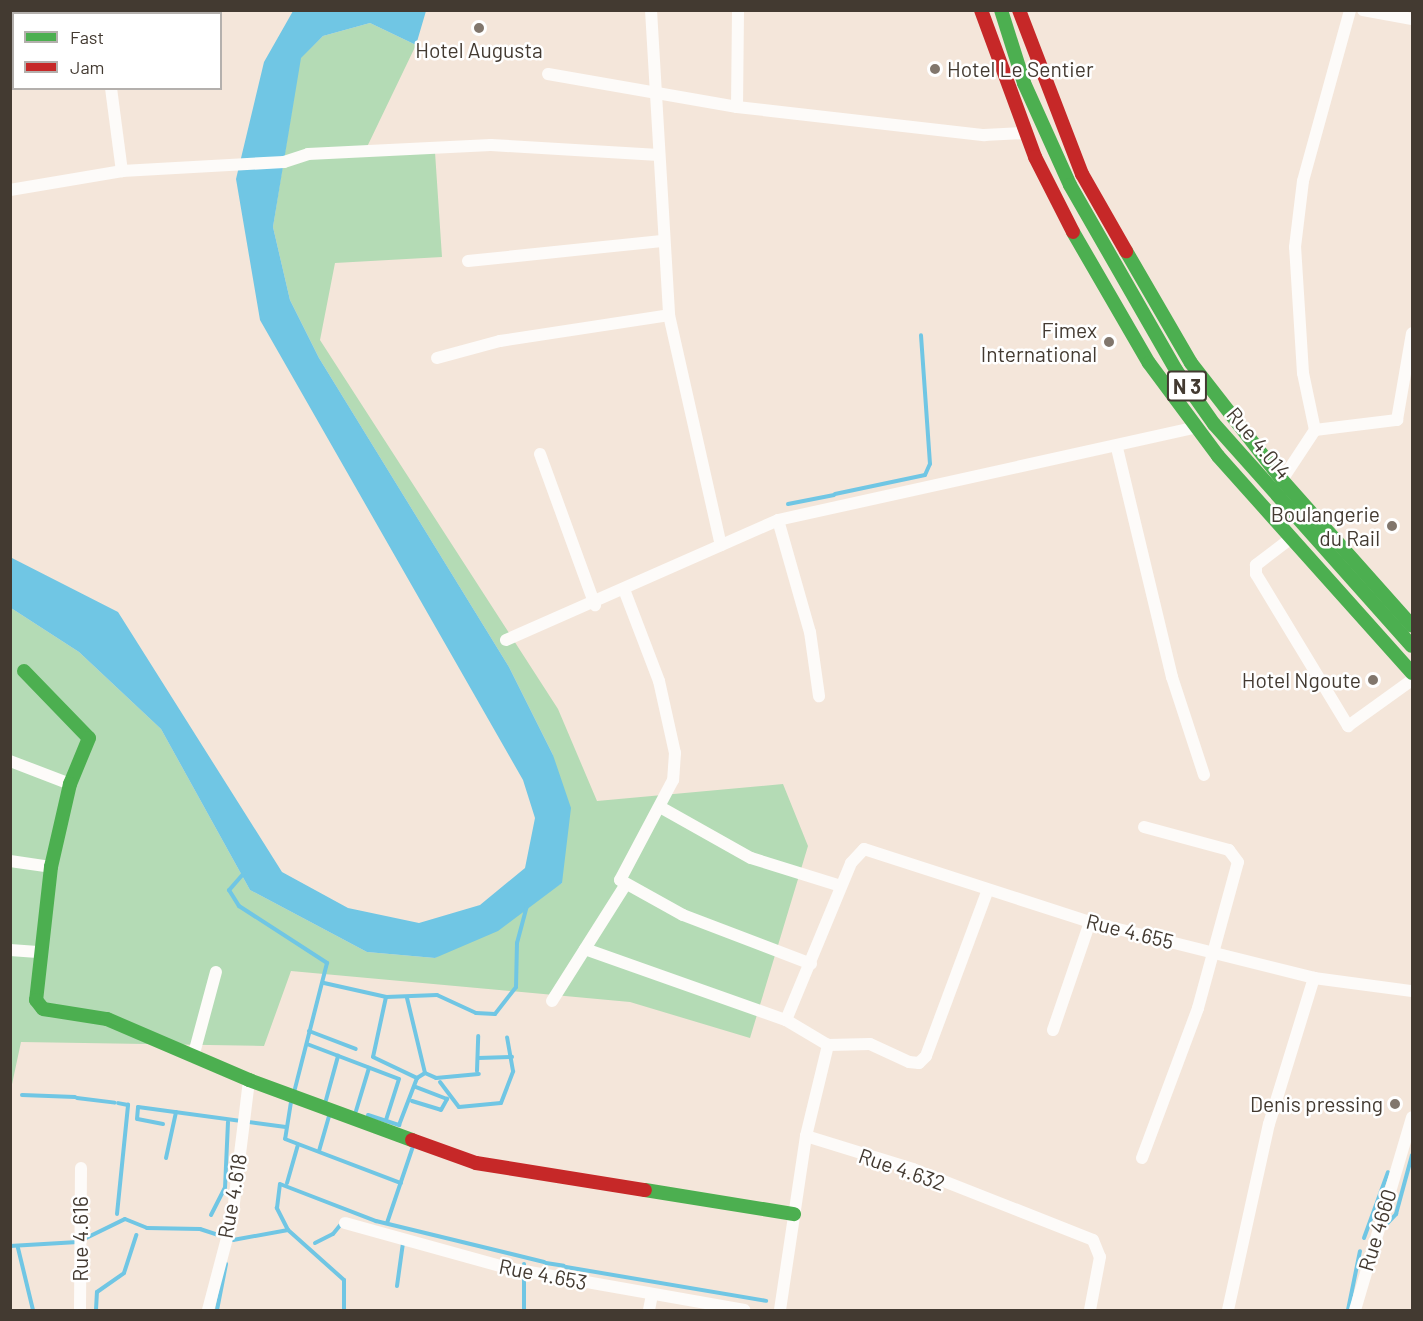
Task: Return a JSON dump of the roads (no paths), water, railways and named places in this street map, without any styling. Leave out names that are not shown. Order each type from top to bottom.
[{"type":"main road","points":[[981,10],[1025,133],[1093,272],[1196,427],[1290,539],[1413,673]]},
{"type":"main road","name":"Rue 4.014","points":[[1001,10],[1024,83],[1105,254],[1176,370],[1214,424],[1413,646]]},
{"type":"main road","points":[[1019,10],[1082,174],[1131,266],[1191,363],[1282,480],[1413,626]]},
{"type":"main road","points":[[24,671],[88,732],[70,784],[51,867],[36,1000],[42,1009],[107,1019],[249,1080],[476,1163],[794,1214]]},
{"type":"street","points":[[651,10],[662,242],[669,315],[721,545]]},
{"type":"street","points":[[737,106],[738,10]]},
{"type":"street","points":[[1282,480],[1315,430],[1303,374],[1295,247],[1303,181],[1350,10]]},
{"type":"street","points":[[1363,10],[1413,19]]},
{"type":"street","points":[[548,74],[737,106],[984,135],[1025,133]]},
{"type":"street","points":[[111,90],[122,171]]},
{"type":"street","points":[[10,190],[122,171],[216,163],[284,162],[308,154],[491,146],[659,155]]},
{"type":"street","points":[[468,261],[662,242]]},
{"type":"street","points":[[437,358],[500,341],[669,315]]},
{"type":"street","points":[[1315,430],[1397,420],[1413,333]]},
{"type":"street","points":[[506,640],[595,605],[778,520],[1117,448],[1196,427]]},
{"type":"street","points":[[1117,448],[1172,677],[1204,775]]},
{"type":"street","points":[[540,454],[595,605]]},
{"type":"street","points":[[778,520],[810,632],[819,696]]},
{"type":"street","points":[[1290,539],[1256,565],[1256,574],[1348,726],[1413,680]]},
{"type":"street","points":[[625,591],[674,737],[673,780],[620,880],[624,887],[811,964]]},
{"type":"street","points":[[10,761],[70,784]]},
{"type":"street","points":[[660,807],[751,858],[841,886],[811,964],[786,1020]]},
{"type":"street","points":[[1142,1158],[1214,952],[1236,855],[1144,827]]},
{"type":"street","name":"Rue 4.655","points":[[841,886],[855,855],[864,849],[987,892],[1090,922],[1314,978],[1413,991]]},
{"type":"street","points":[[10,861],[51,867]]},
{"type":"street","points":[[552,1001],[624,887]]},
{"type":"street","points":[[585,949],[786,1020],[828,1045],[870,1044],[919,1063],[987,892]]},
{"type":"street","points":[[1053,1030],[1090,922]]},
{"type":"street","points":[[10,950],[41,952]]},
{"type":"street","points":[[194,1058],[216,972]]},
{"type":"street","points":[[1228,1311],[1269,1124],[1314,978]]},
{"type":"street","points":[[780,1311],[806,1136],[828,1045]]},
{"type":"street","name":"Rue 4.618","points":[[208,1311],[232,1219],[249,1080]]},
{"type":"street","name":"Rue 4660","points":[[1355,1311],[1413,1117]]},
{"type":"street","name":"Rue 4.632","points":[[806,1136],[913,1169],[1093,1240],[1100,1257],[1090,1311]]},
{"type":"street","name":"Rue 4.616","points":[[80,1311],[81,1168]]},
{"type":"street","name":"Rue 4.653","points":[[345,1223],[507,1269],[744,1311]]},
{"type":"street","points":[[649,1311],[652,1295]]},
{"type":"water","points":[[293,11],[426,11],[416,45],[370,23],[323,36],[301,58],[273,227],[290,300],[319,358],[509,667],[553,755],[571,808],[562,883],[498,931],[435,958],[367,952],[250,890],[161,729],[79,652],[11,608],[10,557],[118,612],[282,872],[348,908],[419,923],[480,905],[525,868],[535,818],[523,780],[260,320],[236,179],[264,62]]},
{"type":"waterway","points":[[835,494],[925,475],[930,464],[921,335]]},
{"type":"waterway","points":[[788,504],[834,495]]},
{"type":"waterway","points":[[244,873],[229,890],[239,906],[327,963],[294,1092]]},
{"type":"waterway","points":[[324,983],[386,997],[437,995],[476,1013],[495,1014],[516,987],[517,943],[527,906]]},
{"type":"waterway","points":[[386,997],[373,1057],[417,1078]]},
{"type":"waterway","points":[[407,998],[425,1073]]},
{"type":"waterway","points":[[309,1031],[356,1049]]},
{"type":"waterway","points":[[477,1071],[478,1036]]},
{"type":"waterway","points":[[440,1082],[459,1107],[501,1103],[513,1071],[507,1038]]},
{"type":"waterway","points":[[307,1044],[399,1079],[386,1120]]},
{"type":"waterway","points":[[326,1100],[338,1056]]},
{"type":"waterway","points":[[478,1058],[512,1057]]},
{"type":"waterway","points":[[356,1111],[369,1068]]},
{"type":"waterway","points":[[425,1073],[436,1078],[479,1074]]},
{"type":"waterway","points":[[368,1115],[399,1125],[417,1078],[425,1073]]},
{"type":"waterway","points":[[412,1101],[441,1110],[447,1099],[416,1087]]},
{"type":"waterway","points":[[22,1095],[75,1097]]},
{"type":"waterway","points":[[77,1098],[115,1103]]},
{"type":"waterway","points":[[291,1102],[285,1139],[401,1183]]},
{"type":"waterway","points":[[117,1214],[128,1105],[118,1103]]},
{"type":"waterway","points":[[163,1124],[137,1119],[138,1107],[286,1127]]},
{"type":"waterway","points":[[166,1158],[176,1112]]},
{"type":"waterway","points":[[319,1151],[329,1115]]},
{"type":"waterway","points":[[211,1215],[225,1188],[228,1122]]},
{"type":"waterway","points":[[287,1183],[298,1145]]},
{"type":"waterway","points":[[387,1223],[413,1146]]},
{"type":"waterway","points":[[1384,1227],[1396,1214],[1412,1155]]},
{"type":"waterway","points":[[1364,1238],[1388,1172]]},
{"type":"waterway","points":[[344,1310],[344,1280],[288,1230],[277,1208],[280,1184],[376,1221],[544,1262]]},
{"type":"waterway","points":[[10,1246],[78,1242],[125,1219],[147,1228],[200,1229],[233,1240],[288,1230]]},
{"type":"waterway","points":[[315,1243],[333,1234],[345,1219]]},
{"type":"waterway","points":[[96,1310],[97,1292],[124,1273],[136,1235]]},
{"type":"waterway","points":[[397,1286],[403,1243]]},
{"type":"waterway","points":[[18,1248],[33,1310]]},
{"type":"waterway","points":[[1348,1310],[1360,1251]]},
{"type":"waterway","points":[[546,1263],[564,1266]]},
{"type":"waterway","points":[[217,1310],[226,1264]]},
{"type":"waterway","points":[[524,1264],[524,1310]]},
{"type":"waterway","points":[[566,1267],[766,1301]]},
{"type":"place","name":"Hotel Augusta","points":[[479,28]]},
{"type":"place","name":"Hotel Le Sentier","points":[[935,69]]},
{"type":"place","name":"Fimex International","points":[[1109,342]]},
{"type":"place","name":"Boulangerie du Rail","points":[[1392,526]]},
{"type":"place","name":"Hotel Ngoute","points":[[1373,680]]},
{"type":"place","name":"Denis pressing","points":[[1395,1104]]}]
